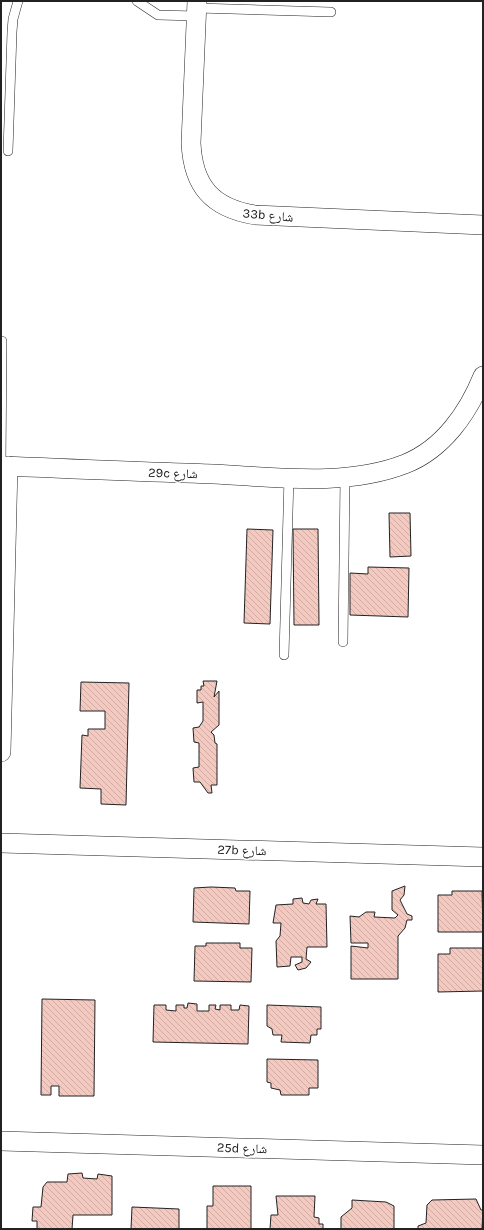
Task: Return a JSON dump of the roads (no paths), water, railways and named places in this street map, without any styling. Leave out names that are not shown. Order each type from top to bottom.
[{"type":"street","name":"33b شارع","points":[[197,8],[191,143],[192,161],[197,178],[207,193],[221,205],[237,212],[255,215],[483,225]]},
{"type":"street","name":"29c شارع","points":[[4,466],[289,477],[345,478],[377,474],[406,464],[433,447],[456,425],[474,400],[483,376]]},
{"type":"street","points":[[1,752],[4,466]]},
{"type":"street","name":"27b شارع","points":[[1,843],[483,857]]},
{"type":"street","name":"25d شارع","points":[[1,1141],[483,1155]]},
{"type":"lane","points":[[8,151],[12,32],[13,19],[18,1]]},
{"type":"lane","points":[[137,1],[158,14],[197,8],[331,12]]},
{"type":"lane","points":[[2,341],[4,466]]},
{"type":"lane","points":[[284,655],[289,477]]},
{"type":"lane","points":[[343,642],[345,478]]}]
